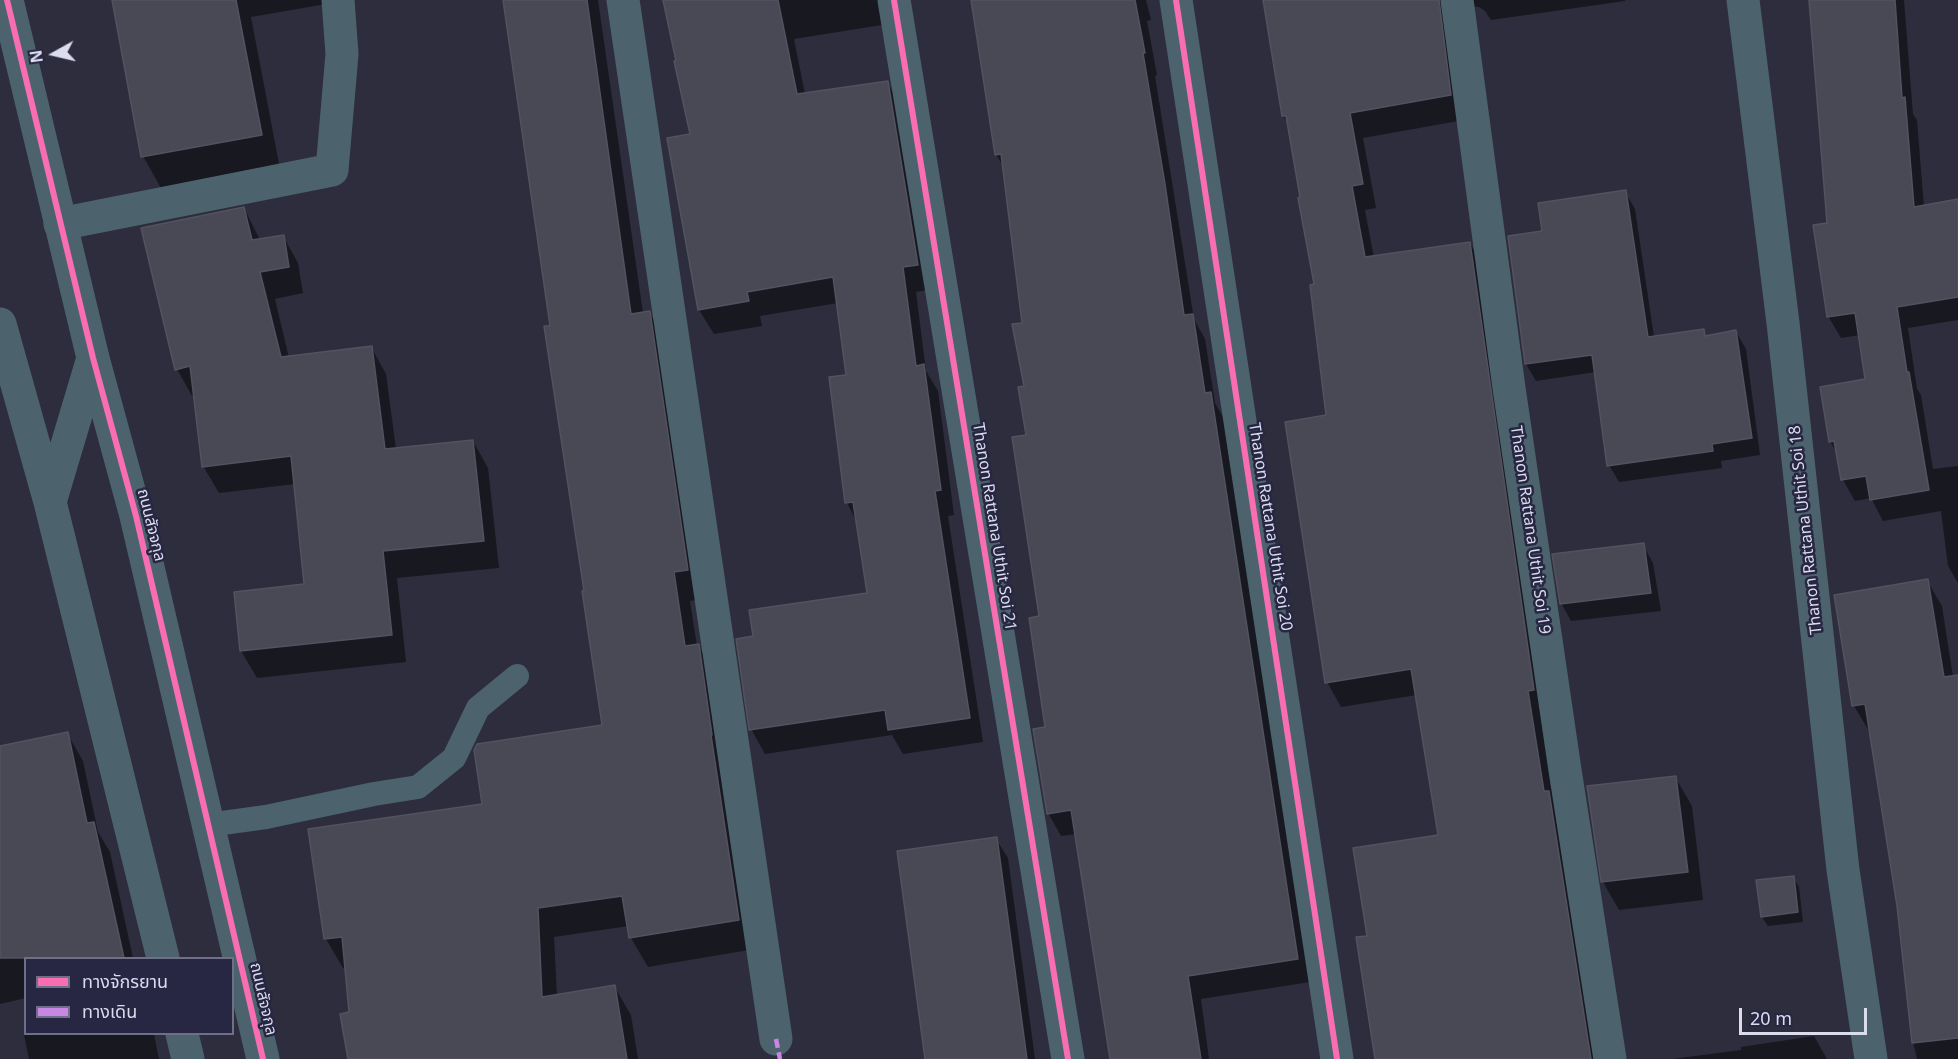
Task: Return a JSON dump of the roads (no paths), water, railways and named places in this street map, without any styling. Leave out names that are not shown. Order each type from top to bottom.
[{"type":"street","name":"ถนนสัจจกุล","points":[[7,0],[93,358],[136,516],[263,1059]]},
{"type":"street","points":[[60,224],[332,170],[342,54],[338,0]]},
{"type":"street","points":[[623,0],[776,1039]]},
{"type":"street","name":"Thanon Rattana Uthit Soi 21","points":[[894,0],[1068,1059]]},
{"type":"street","name":"Thanon Rattana Uthit Soi 20","points":[[1176,0],[1337,1059]]},
{"type":"street","name":"Thanon Rattana Uthit Soi 19","points":[[1457,0],[1509,388],[1563,759],[1610,1059]]},
{"type":"street","name":"Thanon Rattana Uthit Soi 18","points":[[1743,0],[1783,323],[1843,870],[1871,1059]]},
{"type":"street","points":[[0,324],[50,502],[163,957]]},
{"type":"street","points":[[50,502],[93,358]]},
{"type":"street","points":[[182,1035],[188,1059]]},
{"type":"lane","points":[[208,825],[266,817],[418,787],[453,758],[478,708],[517,675]]}]
